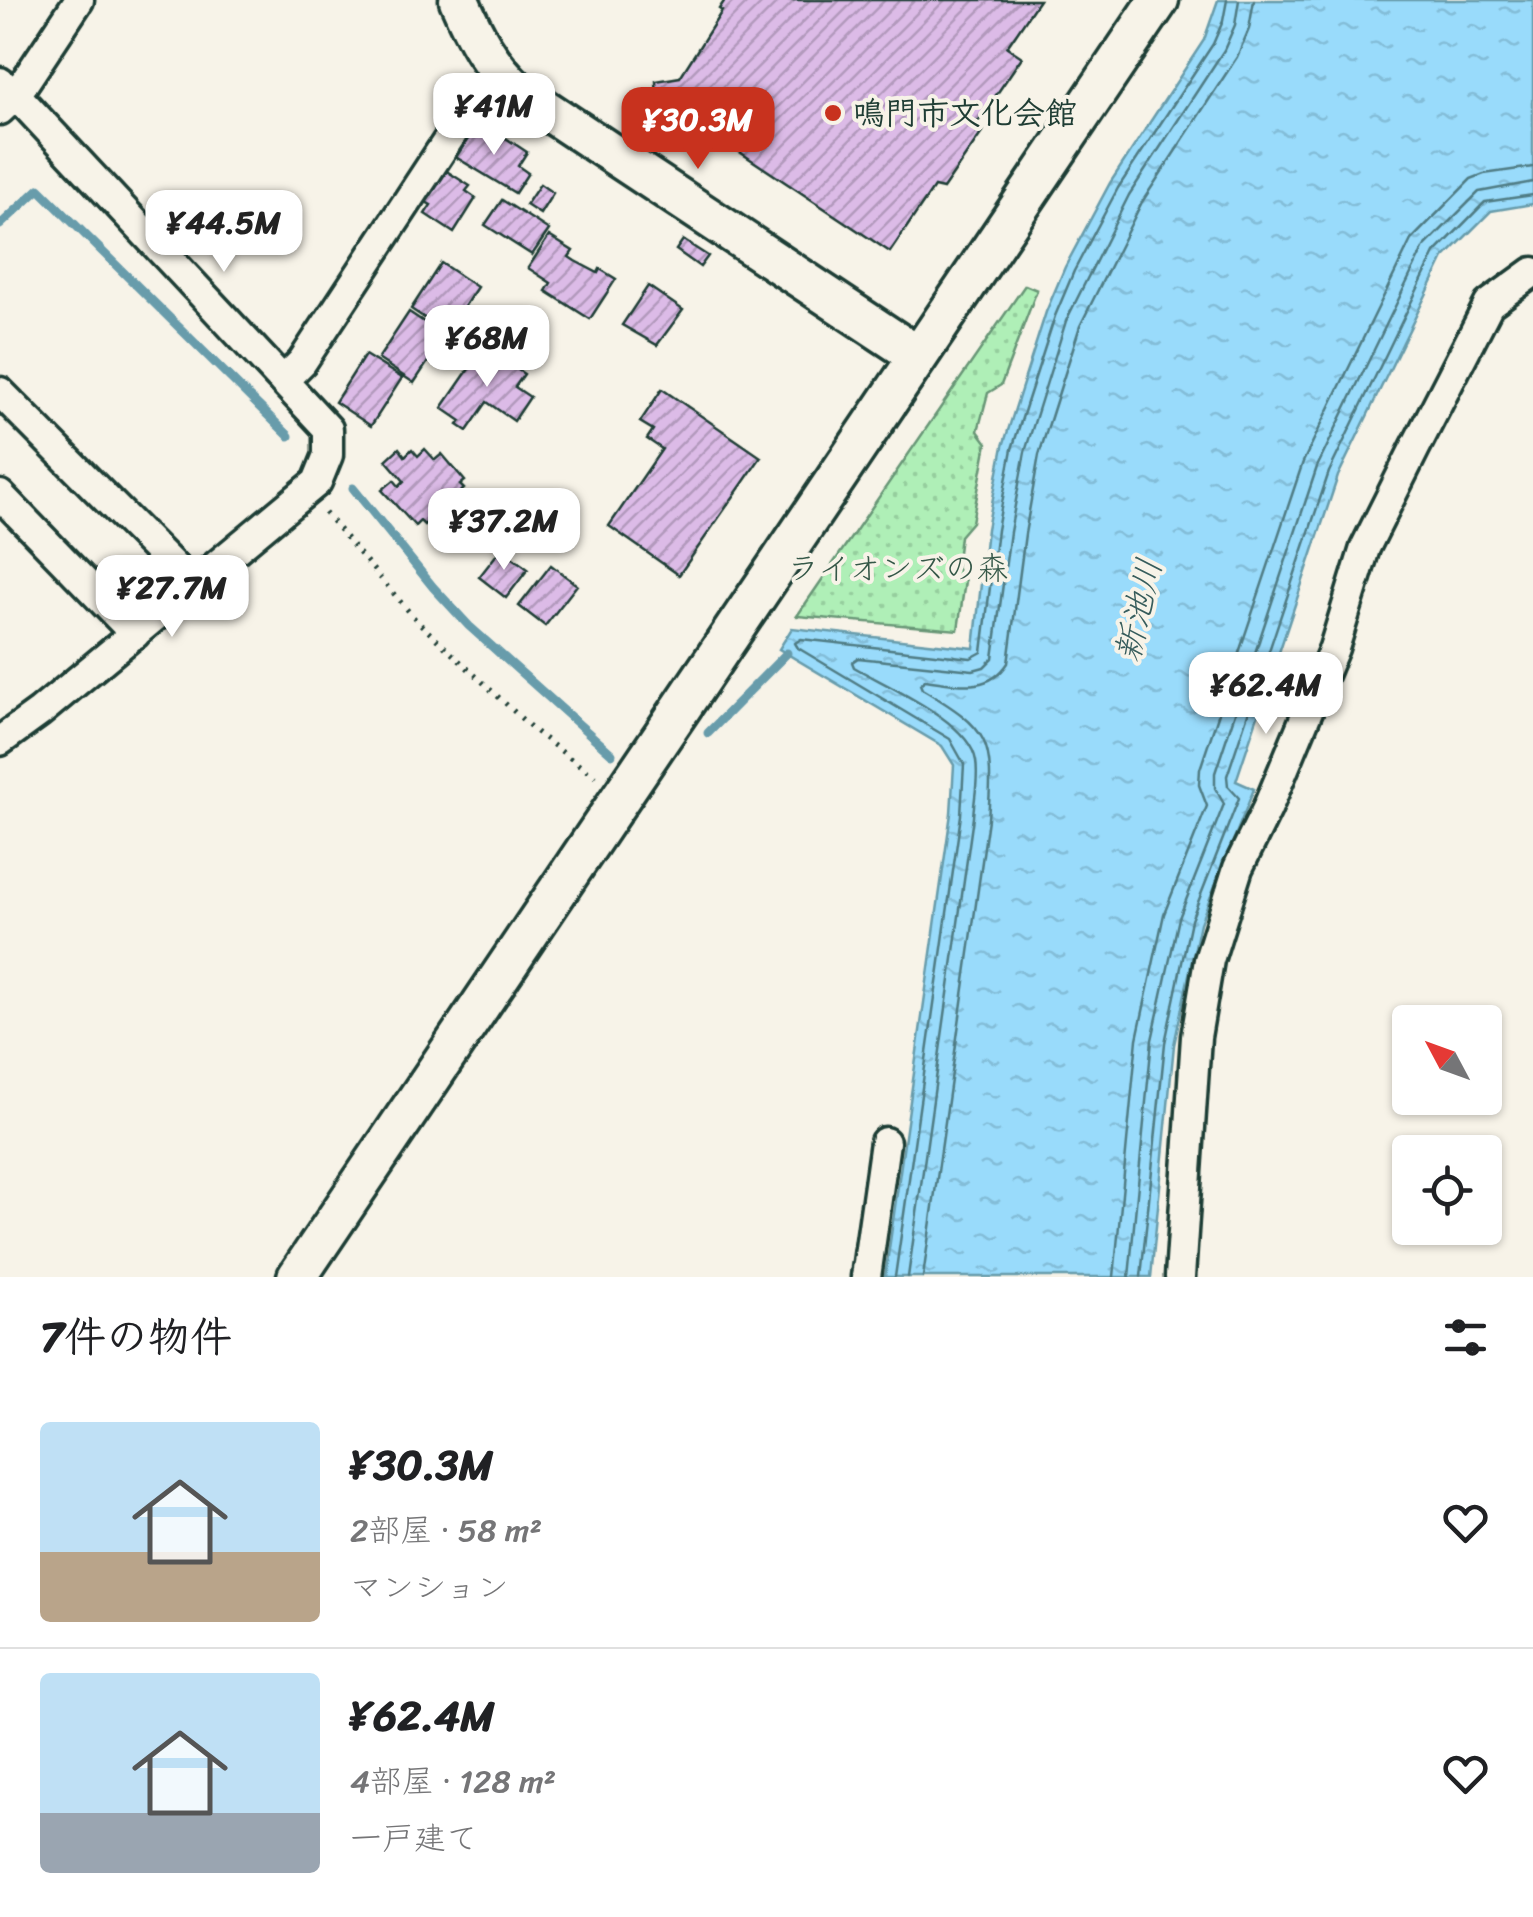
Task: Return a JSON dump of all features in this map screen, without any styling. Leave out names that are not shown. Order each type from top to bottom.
[{"type":"street","points":[[0,741],[317,482],[328,456],[328,429],[5,95],[80,0]]},
{"type":"street","points":[[458,0],[499,74],[576,133],[918,356]]},
{"type":"street","points":[[297,1277],[1159,0]]},
{"type":"street","points":[[283,380],[302,362],[471,104],[499,74]]},
{"type":"street","points":[[1180,1277],[1196,1037],[1209,960],[1238,868],[1334,648],[1365,548],[1489,304],[1533,272]]},
{"type":"street","points":[[0,392],[192,586]]},
{"type":"street","points":[[0,495],[135,634]]},
{"type":"street","points":[[866,1277],[884,1142]]},
{"type":"path","points":[[306,491],[417,622],[536,732],[602,782]]},
{"type":"green space","name":"ライオンズの森","points":[[1025,285],[1037,290],[1001,385],[988,393],[978,431],[987,443],[972,522],[960,536],[956,568],[965,581],[958,630],[797,616]]},
{"type":"water","name":"新池川","points":[[1218,0],[1533,0],[1533,204],[1491,211],[1444,258],[1338,476],[1236,781],[1254,789],[1200,923],[1174,1045],[1151,1277],[885,1277],[951,813],[954,765],[942,746],[779,649],[792,628],[974,648],[987,529],[1003,446],[1046,312],[1110,183],[1204,40]]},
{"type":"building","name":"鳴門市文化会館","points":[[725,0],[1039,0],[1007,47],[1022,57],[973,129],[983,131],[943,189],[934,187],[890,252],[657,97],[656,81],[680,77]]},
{"type":"building","points":[[473,127],[487,135],[492,129],[527,152],[518,166],[528,173],[515,193],[454,156]]},
{"type":"building","points":[[445,170],[470,186],[466,191],[476,198],[454,233],[425,214],[431,205],[424,201]]},
{"type":"building","points":[[540,184],[553,193],[540,214],[526,205]]},
{"type":"building","points":[[502,200],[549,230],[532,255],[485,225]]},
{"type":"building","points":[[549,236],[573,251],[569,257],[575,261],[616,279],[590,319],[546,291],[551,283],[528,268]]},
{"type":"building","points":[[683,240],[708,256],[700,267],[676,250]]},
{"type":"building","points":[[441,263],[477,287],[447,333],[411,309]]},
{"type":"building","points":[[648,286],[683,310],[657,345],[622,325]]},
{"type":"building","points":[[409,312],[445,336],[414,383],[378,359]]},
{"type":"building","points":[[484,347],[524,374],[515,387],[530,397],[514,421],[487,402],[467,431],[458,425],[461,421],[442,408]]},
{"type":"building","points":[[365,355],[402,378],[371,426],[335,402]]},
{"type":"building","points":[[662,389],[761,457],[679,575],[609,526],[662,449],[647,439],[653,430],[640,422]]},
{"type":"building","points":[[399,448],[405,456],[412,449],[418,456],[425,449],[435,460],[442,454],[465,481],[460,485],[464,489],[455,497],[459,501],[447,512],[444,507],[424,525],[420,521],[415,526],[382,490],[394,480],[399,486],[404,481],[386,460]]},
{"type":"building","points":[[501,549],[528,569],[506,598],[479,577]]},
{"type":"building","points":[[551,565],[577,585],[545,626],[519,606]]},
{"type":"waterway","points":[[0,225],[39,189],[289,436]]},
{"type":"waterway","points":[[353,488],[469,626],[612,754]]},
{"type":"waterway","points":[[708,733],[787,653]]},
{"type":"place","name":"鳴門市文化会館","points":[[833,113]]}]
